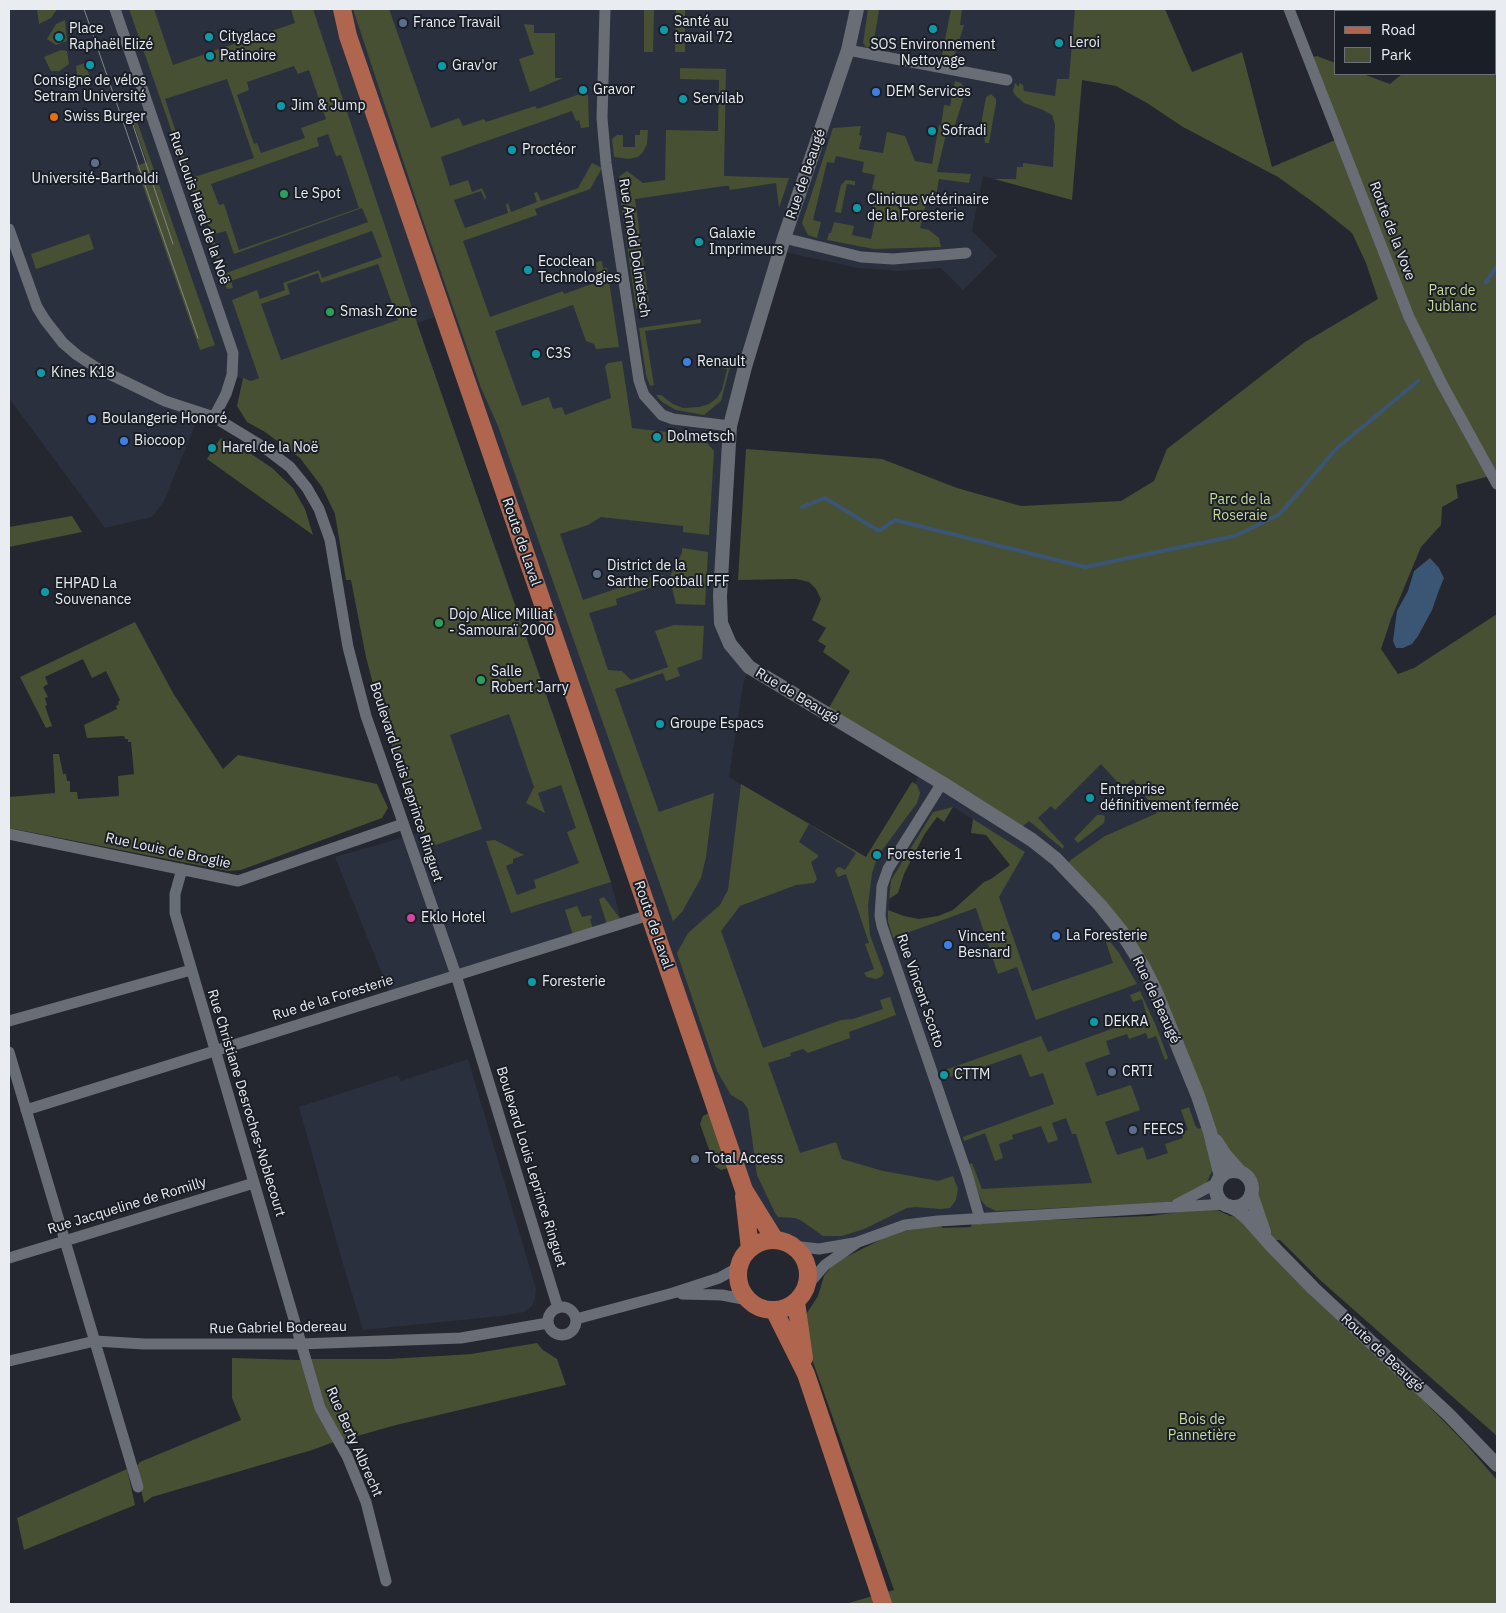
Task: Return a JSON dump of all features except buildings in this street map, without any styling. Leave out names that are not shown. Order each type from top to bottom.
[{"type":"main road","name":"Route de Laval","points":[[335,9],[348,36]]},
{"type":"main road","name":"Route de Laval","points":[[342,9],[348,36],[744,1190],[775,1240]]},
{"type":"main road","name":"Route de Laval","points":[[744,1190],[750,1249]]},
{"type":"main road","points":[[775,1240],[792,1246],[801,1254],[806,1264],[808,1276],[801,1294],[789,1306],[774,1310],[765,1309],[748,1300],[739,1285],[738,1276],[742,1259],[750,1249],[760,1242],[775,1240]]},
{"type":"main road","points":[[801,1294],[806,1374]]},
{"type":"main road","points":[[774,1310],[806,1374],[883,1604]]},
{"type":"street","name":"Rue Louis Harel de la Noë","points":[[115,9],[233,353],[232,375],[226,394],[214,418]]},
{"type":"street","name":"Rue Arnold Dolmetsch","points":[[605,9],[602,118],[606,163],[639,381],[644,395],[662,415],[673,419],[730,426]]},
{"type":"street","name":"Rue de Beaugé","points":[[856,9],[848,50],[784,238],[744,367],[730,426],[720,617],[730,644],[749,668],[942,782],[1032,840],[1056,859],[1080,882],[1121,931],[1155,990],[1198,1096],[1210,1132],[1219,1180],[1218,1196],[1227,1205]]},
{"type":"street","name":"Route de la Vove","points":[[1289,9],[1409,317],[1442,384],[1497,484]]},
{"type":"street","points":[[848,50],[1007,80]]},
{"type":"street","name":"Boulevard Louis Leprince Ringuet","points":[[9,229],[37,307],[64,343],[77,355],[125,383],[165,401],[214,418],[265,448],[290,467],[307,488],[318,509],[330,540],[348,647],[366,716],[456,975],[558,1308]]},
{"type":"street","points":[[784,238],[861,257],[892,259],[966,253]]},
{"type":"street","name":"Rue Vincent Scotto","points":[[942,782],[888,868],[882,886],[879,911],[882,926],[980,1219]]},
{"type":"street","name":"Rue Louis de Broglie","points":[[9,834],[238,881],[403,824]]},
{"type":"street","name":"Rue Christiane Desroches-Noblecourt","points":[[182,869],[175,894],[174,909],[290,1304],[300,1344]]},
{"type":"street","name":"Rue de la Foresterie","points":[[26,1110],[649,915]]},
{"type":"street","points":[[9,1021],[191,970]]},
{"type":"street","points":[[9,1052],[138,1487]]},
{"type":"street","name":"Rue de Beaugé","points":[[1210,1132],[1225,1155],[1248,1179],[1251,1184],[1251,1194]]},
{"type":"street","points":[[1169,1208],[1219,1180],[1229,1172],[1240,1172]]},
{"type":"street","name":"Rue Jacqueline de Romilly","points":[[9,1258],[254,1183]]},
{"type":"street","points":[[792,1246],[819,1249],[858,1242],[905,1225],[938,1221],[1241,1205],[1245,1203],[1251,1194]]},
{"type":"street","name":"Route de Beaugé","points":[[1251,1194],[1267,1240]]},
{"type":"street","name":"Route de Beaugé","points":[[1227,1205],[1238,1211],[1248,1220],[1313,1288],[1449,1415],[1497,1465]]},
{"type":"street","points":[[801,1294],[825,1265],[858,1242]]},
{"type":"street","points":[[576,1319],[673,1293],[719,1278],[739,1267]]},
{"type":"street","points":[[673,1293],[722,1295],[748,1300]]},
{"type":"street","points":[[558,1308],[569,1309],[576,1319],[572,1330],[565,1334],[553,1332],[548,1323],[551,1312],[558,1308]]},
{"type":"street","name":"Rue Gabriel Bodereau","points":[[9,1361],[94,1342],[300,1344],[461,1338],[548,1323]]},
{"type":"street","name":"Rue Berty Albrecht","points":[[300,1344],[320,1408],[347,1456],[366,1502],[386,1582]]},
{"type":"shaded area","points":[[9,9],[1088,9],[1072,200],[983,176],[972,231],[997,256],[963,290],[941,268],[898,271],[858,268],[780,251],[736,396],[720,612],[749,667],[743,685],[729,777],[866,857],[922,771],[1107,744],[1157,813],[1105,836],[1121,931],[1198,1096],[1229,1172],[1224,1174],[1216,1186],[1217,1196],[1200,1200],[938,1221],[858,1242],[792,1246],[775,1240],[765,1225],[443,314],[251,381],[232,376],[214,418],[200,413],[164,501],[152,517],[105,528],[9,398]],"holes":[[[953,807],[1025,852],[996,901],[893,938],[888,922],[891,880],[933,812]]]},
{"type":"shaded area","points":[[497,551],[611,882],[621,920],[389,991],[335,857],[422,832],[381,714],[366,657],[351,579]]},
{"type":"shaded area","points":[[468,1059],[536,1289],[535,1299],[532,1306],[524,1312],[363,1330],[299,1107],[398,1075],[401,1081]]},
{"type":"green space","points":[[57,9],[51,18],[39,24],[37,10]]},
{"type":"green space","points":[[129,9],[154,9],[173,65],[205,54],[207,62],[216,59],[213,51],[295,23],[291,9],[313,9],[417,323],[611,882],[511,913],[486,841],[495,840],[524,855],[513,859],[513,863],[506,866],[517,895],[536,888],[534,880],[579,863],[567,832],[576,828],[561,785],[538,793],[545,813],[526,803],[534,787],[509,714],[450,735],[482,829],[427,848],[381,714],[366,657],[351,580],[346,580],[335,514],[322,487],[300,458],[265,432],[247,422],[237,406],[243,378],[251,381],[259,378],[232,300],[257,290],[260,299],[285,290],[283,283],[319,270],[322,278],[382,257],[372,231],[231,281],[233,288],[227,289],[209,237],[212,235],[207,220],[203,221]],"holes":[[[294,66],[298,74],[309,70],[326,119],[301,128],[305,138],[261,153],[257,143],[254,144],[237,95],[249,90],[247,82]],[[227,79],[254,158],[191,178],[165,99]],[[328,134],[336,156],[341,155],[359,208],[239,250],[224,204],[219,205],[211,184],[319,146],[317,138]],[[362,208],[368,222],[226,273],[212,235],[226,231],[234,254]],[[378,264],[398,320],[281,360],[261,304],[290,294],[287,284],[318,273],[321,283]]]},
{"type":"green space","points":[[353,9],[389,9],[431,128],[459,118],[463,126],[484,119],[486,122],[535,106],[537,109],[580,94],[588,95],[589,127],[581,128],[579,120],[576,121],[572,111],[441,157],[450,186],[468,180],[472,192],[482,188],[486,197],[485,200],[481,191],[454,200],[465,228],[508,213],[506,205],[508,203],[511,212],[537,202],[534,193],[537,192],[541,201],[578,188],[592,163],[602,168],[590,189],[535,209],[537,215],[463,241],[490,317],[563,291],[564,294],[597,282],[596,262],[602,261],[603,268],[607,268],[619,347],[596,349],[594,344],[586,341],[573,305],[495,331],[522,406],[549,397],[553,409],[562,407],[565,415],[611,398],[605,366],[608,363],[622,361],[632,428],[701,436],[714,451],[709,535],[683,532],[683,526],[601,517],[588,525],[560,534],[583,600],[660,574],[669,578],[682,553],[682,548],[708,552],[705,605],[676,604],[671,584],[661,584],[616,599],[617,605],[589,613],[608,670],[622,671],[631,680],[668,667],[655,631],[674,625],[704,626],[702,659],[677,668],[680,676],[666,681],[663,673],[615,689],[659,812],[714,793],[706,857],[701,878],[682,912],[673,921],[498,426],[481,388]]},
{"type":"green space","points":[[644,9],[654,9],[653,52],[644,52]]},
{"type":"green space","points":[[676,9],[685,9],[685,52],[675,52]]},
{"type":"green space","points":[[868,9],[879,10],[874,40],[871,39],[870,47],[866,47],[863,43]]},
{"type":"green space","points":[[951,9],[962,9],[960,25],[964,25],[952,63],[941,60]]},
{"type":"green space","points":[[1075,9],[1165,9],[1192,72],[1242,52],[1272,167],[1340,138],[1309,58],[1317,56],[1334,63],[1334,75],[1366,75],[1390,84],[1401,75],[1496,75],[1496,10],[1448,10],[1497,9],[1497,474],[1456,485],[1458,498],[1442,507],[1441,525],[1421,547],[1391,619],[1381,649],[1398,674],[1414,668],[1497,614],[1497,1436],[1320,1280],[1280,1240],[1267,1240],[1465,1443],[1497,1480],[1497,1604],[845,1604],[894,1590],[807,1345],[805,1321],[807,1313],[818,1296],[824,1276],[831,1267],[844,1258],[890,1235],[920,1227],[941,1225],[942,1228],[971,1227],[972,1223],[1150,1216],[1207,1208],[1213,1208],[1230,1216],[1252,1218],[1245,1203],[1252,1189],[1251,1184],[1244,1175],[1234,1171],[1229,1172],[1226,1166],[1144,968],[1064,867],[1072,859],[1105,836],[1157,813],[1133,779],[1123,788],[1101,764],[1055,810],[1051,806],[1038,818],[1064,846],[1063,849],[1029,821],[1017,831],[826,713],[850,671],[823,652],[826,646],[818,641],[826,628],[812,620],[821,599],[816,589],[809,582],[796,579],[738,580],[746,449],[882,459],[957,488],[1021,506],[1121,501],[1154,481],[1167,449],[1305,342],[1378,299],[1366,263],[1352,233],[1278,177],[1183,127],[1147,103],[1116,86],[1082,80],[1072,200],[994,179],[1016,179],[1017,167],[1023,167],[1023,163],[1053,167],[1055,124],[1052,115],[1024,103],[1013,91],[1015,83],[1019,87],[1019,83],[1023,85],[1024,91],[1055,96],[1057,79],[1069,79]]},
{"type":"green space","points":[[65,20],[67,41],[56,45],[47,39],[56,24]]},
{"type":"green space","points":[[524,24],[534,25],[534,33],[555,33],[555,78],[563,78],[530,92],[519,59],[534,54]]},
{"type":"green space","points":[[61,50],[67,51],[69,64],[59,71],[51,71],[44,57]]},
{"type":"green space","points":[[85,63],[91,80],[78,84],[76,66]]},
{"type":"green space","points":[[680,68],[726,69],[724,176],[789,178],[779,208],[776,183],[730,190],[729,186],[724,186],[635,199],[649,301],[636,309],[618,181],[620,176],[627,171],[643,183],[665,180],[666,130],[718,131],[719,80],[680,79]]},
{"type":"green space","points":[[955,81],[961,83],[965,93],[952,135],[946,134],[937,172],[971,174],[969,183],[939,179],[935,201],[927,199],[920,228],[929,230],[939,238],[941,247],[874,249],[827,240],[834,222],[854,226],[852,235],[871,239],[875,220],[870,219],[874,201],[879,202],[881,192],[872,189],[875,175],[862,172],[864,162],[836,156],[834,163],[827,162],[813,220],[821,222],[817,238],[808,235],[802,223],[833,128],[861,126],[859,135],[862,136],[859,149],[883,153],[887,132],[905,136],[915,161],[932,164],[944,105],[950,106]]},
{"type":"green space","points":[[991,94],[996,99],[996,103],[989,143],[985,143],[982,119],[986,97]]},
{"type":"green space","points":[[133,110],[215,345],[200,350],[136,166],[147,162],[129,111]]},
{"type":"green space","points":[[640,130],[648,130],[647,144],[643,152],[638,157],[629,159],[614,157],[612,139],[617,135],[623,135],[623,147],[635,147],[635,135],[640,135]]},
{"type":"green space","points":[[846,180],[855,181],[855,185],[847,184],[841,213],[835,212],[841,185]]},
{"type":"green space","points":[[89,234],[94,249],[36,269],[31,254]]},
{"type":"green space","points":[[701,319],[701,323],[645,331],[654,385],[650,386],[646,375],[639,328]]},
{"type":"green space","points":[[725,366],[730,367],[721,401],[704,415],[676,410],[662,402],[656,395],[661,395],[673,404],[683,408],[709,404],[717,398],[722,390],[727,369],[721,368]]},
{"type":"green space","points":[[221,438],[241,447],[272,468],[293,488],[305,509],[313,535],[207,459],[212,451],[215,451],[216,448],[214,447]]},
{"type":"green space","points":[[72,516],[82,532],[9,547],[9,527]]},
{"type":"green space","points":[[135,622],[173,693],[223,769],[238,755],[377,784],[388,808],[382,818],[241,870],[228,871],[9,828],[9,797],[55,793],[53,754],[59,754],[63,774],[66,774],[67,781],[70,781],[70,792],[77,792],[78,799],[119,796],[118,776],[134,774],[131,742],[128,742],[128,739],[125,739],[124,736],[87,738],[84,725],[117,709],[116,706],[119,704],[120,700],[106,671],[92,678],[83,659],[45,677],[48,684],[43,687],[48,697],[45,698],[47,705],[45,706],[52,726],[46,728],[20,677]]},
{"type":"green space","points":[[912,782],[917,785],[920,793],[917,803],[880,853],[877,851],[874,856],[877,858],[872,873],[868,906],[870,935],[884,973],[881,977],[876,979],[867,977],[864,973],[874,969],[865,944],[869,943],[846,874],[838,877],[835,871],[840,867],[845,870],[856,853],[809,824],[799,842],[818,855],[811,862],[817,879],[814,883],[796,885],[740,906],[721,931],[763,1048],[841,1020],[853,1019],[883,1009],[880,1000],[890,997],[896,1015],[849,1032],[850,1038],[808,1053],[803,1049],[790,1053],[791,1056],[768,1063],[800,1153],[836,1142],[842,1159],[883,1171],[938,1181],[953,1176],[958,1189],[956,1200],[950,1208],[907,1208],[864,1229],[842,1236],[823,1236],[802,1221],[795,1218],[778,1217],[775,1213],[757,1175],[748,1109],[743,1102],[731,1095],[717,1071],[677,953],[688,933],[720,905],[728,890],[741,784],[866,857]]},
{"type":"green space","points":[[953,807],[944,822],[937,817],[924,835],[904,874],[898,893],[889,899],[891,880],[933,812]]},
{"type":"green space","points":[[1097,815],[1105,817],[1104,823],[1078,843],[1074,839]]},
{"type":"green space","points":[[973,819],[1025,852],[999,897],[1032,991],[1113,963],[1103,933],[1093,920],[1119,953],[1137,984],[1036,1020],[1017,967],[998,974],[976,908],[893,938],[888,922],[888,910],[919,919],[938,916],[953,910],[984,882],[1010,865],[986,835],[971,833]]},
{"type":"green space","points":[[604,897],[621,920],[607,925],[599,899]]},
{"type":"green space","points":[[577,906],[582,917],[591,915],[592,918],[590,919],[593,929],[573,935],[565,910]]},
{"type":"green space","points":[[1140,991],[1168,1058],[1165,1060],[1156,1036],[1148,1039],[1146,1033],[1129,1039],[1127,1034],[1106,1041],[1110,1054],[1085,1063],[1097,1096],[1131,1085],[1140,1110],[1105,1122],[1117,1155],[1143,1147],[1147,1160],[1168,1153],[1165,1144],[1183,1138],[1181,1132],[1188,1130],[1181,1110],[1189,1107],[1195,1125],[1198,1129],[1203,1127],[1212,1163],[1212,1171],[1206,1184],[1187,1196],[1161,1203],[996,1211],[986,1206],[981,1200],[968,1165],[972,1163],[982,1189],[1092,1183],[1076,1134],[1072,1134],[1066,1118],[1052,1123],[1058,1140],[1048,1143],[1041,1126],[1012,1135],[1013,1139],[999,1144],[1003,1158],[995,1161],[985,1133],[964,1141],[963,1137],[1054,1104],[1043,1073],[1030,1077],[1021,1054],[948,1078],[945,1070],[1041,1036],[1048,1052],[1147,1016],[1142,999],[1133,1002],[1130,995]]},
{"type":"green space","points":[[709,1113],[728,1168],[721,1170],[715,1166],[700,1124],[703,1116]]},
{"type":"green space","points":[[537,1343],[543,1350],[557,1359],[566,1385],[396,1425],[343,1440],[326,1410],[309,1359],[388,1359],[471,1354]]},
{"type":"green space","points":[[232,1358],[300,1360],[334,1442],[152,1497],[144,1503],[136,1467],[140,1462],[241,1420],[232,1398]]},
{"type":"green space","points":[[127,1469],[135,1505],[24,1550],[17,1518]]},
{"type":"water","points":[[1430,558],[1439,568],[1444,578],[1432,610],[1412,644],[1403,648],[1396,648],[1393,641],[1397,611],[1408,591],[1414,571]]},
{"type":"waterway","points":[[1486,282],[1497,266]]},
{"type":"waterway","points":[[802,507],[825,498],[879,531],[895,520],[1085,567],[1235,536],[1280,514],[1337,448],[1418,381]]},
{"type":"tram line","points":[[84,9],[198,338]]},
{"type":"tram line","points":[[133,125],[173,244]]},
{"type":"place","name":"France Travail","points":[[403,23]]},
{"type":"place","name":"SOS Environnement Nettoyage","points":[[933,29]]},
{"type":"place","name":"Santé au travail 72","points":[[664,30]]},
{"type":"place","name":"Place Raphaël Elizé","points":[[59,37]]},
{"type":"place","name":"Cityglace","points":[[209,37]]},
{"type":"place","name":"Leroi","points":[[1059,43]]},
{"type":"place","name":"Patinoire","points":[[210,56]]},
{"type":"place","name":"Consigne de vélos Setram Université","points":[[90,65]]},
{"type":"place","name":"Grav'or","points":[[442,66]]},
{"type":"place","name":"Gravor","points":[[583,90]]},
{"type":"place","name":"DEM Services","points":[[876,92]]},
{"type":"place","name":"Servilab","points":[[683,99]]},
{"type":"place","name":"Jim & Jump","points":[[281,106]]},
{"type":"place","name":"Swiss Burger","points":[[54,117]]},
{"type":"place","name":"Sofradi","points":[[932,131]]},
{"type":"place","name":"Proctéor","points":[[512,150]]},
{"type":"place","name":"Université-Bartholdi","points":[[95,163]]},
{"type":"place","name":"Le Spot","points":[[284,194]]},
{"type":"place","name":"Clinique vétérinaire de la Foresterie","points":[[857,208]]},
{"type":"place","name":"Galaxie Imprimeurs","points":[[699,242]]},
{"type":"place","name":"Ecoclean Technologies","points":[[528,270]]},
{"type":"place","name":"Smash Zone","points":[[330,312]]},
{"type":"place","name":"C3S","points":[[536,354]]},
{"type":"place","name":"Renault","points":[[687,362]]},
{"type":"place","name":"Kines K18","points":[[41,373]]},
{"type":"place","name":"Boulangerie Honoré","points":[[92,419]]},
{"type":"place","name":"Dolmetsch","points":[[657,437]]},
{"type":"place","name":"Biocoop","points":[[124,441]]},
{"type":"place","name":"Harel de la Noë","points":[[212,448]]},
{"type":"place","name":"District de la Sarthe Football FFF","points":[[597,574]]},
{"type":"place","name":"EHPAD La Souvenance","points":[[45,592]]},
{"type":"place","name":"Dojo Alice Milliat - Samouraï 2000","points":[[439,623]]},
{"type":"place","name":"Salle Robert Jarry","points":[[481,680]]},
{"type":"place","name":"Groupe Espacs","points":[[660,724]]},
{"type":"place","name":"Entreprise définitivement fermée","points":[[1090,798]]},
{"type":"place","name":"Foresterie 1","points":[[877,855]]},
{"type":"place","name":"Eklo Hotel","points":[[411,918]]},
{"type":"place","name":"La Foresterie","points":[[1056,936]]},
{"type":"place","name":"Vincent Besnard","points":[[948,945]]},
{"type":"place","name":"Foresterie","points":[[532,982]]},
{"type":"place","name":"DEKRA","points":[[1094,1022]]},
{"type":"place","name":"CRTI","points":[[1112,1072]]},
{"type":"place","name":"CTTM","points":[[944,1075]]},
{"type":"place","name":"FEECS","points":[[1133,1130]]},
{"type":"place","name":"Total Access","points":[[695,1159]]},
{"type":"park label","name":"Parc de Jublanc","points":[[1452,300]]},
{"type":"park label","name":"Parc de la Roseraie","points":[[1240,508]]},
{"type":"park label","name":"Bois de Pannetière","points":[[1202,1428]]}]
